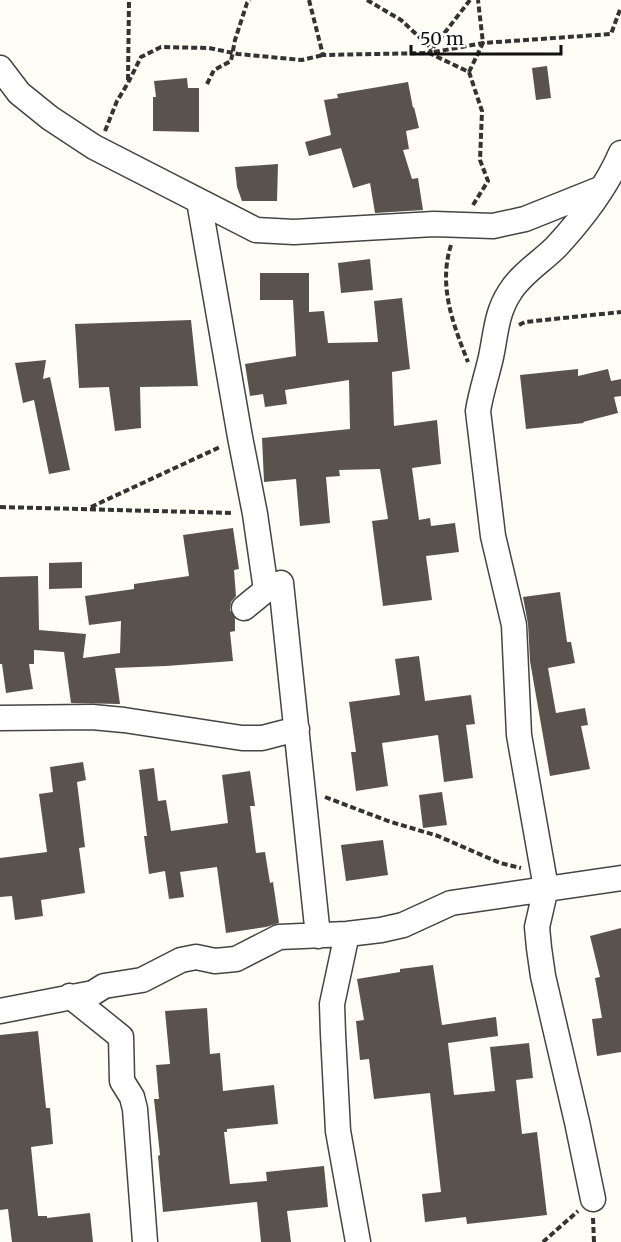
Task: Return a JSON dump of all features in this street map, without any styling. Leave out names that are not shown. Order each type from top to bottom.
[{"type":"street","points":[[0,68],[9,90],[94,147],[256,230],[294,231],[434,224],[505,225],[602,188]]},
{"type":"street","points":[[593,1199],[540,957],[537,927],[545,882],[519,735],[514,625],[493,536],[478,411],[491,357],[493,335],[510,291],[526,273],[556,247],[602,188],[621,153]]},
{"type":"street","points":[[199,201],[255,514],[266,590]]},
{"type":"street","points":[[244,608],[266,590],[281,583],[318,936]]},
{"type":"street","points":[[0,718],[92,717],[242,738],[262,738],[297,729]]},
{"type":"street","points":[[0,1011],[93,993],[104,986],[142,980],[182,960],[196,957],[226,961],[242,957],[279,937],[381,930],[403,925],[451,903],[545,882],[621,878]]},
{"type":"street","points":[[347,934],[332,1004],[333,1034],[338,1131],[358,1242]]},
{"type":"street","points":[[70,996],[121,1037],[122,1081],[132,1097],[135,1109],[145,1242]]},
{"type":"path","points":[[128,83],[129,0]]},
{"type":"path","points":[[207,84],[214,70],[231,61],[235,40],[250,0]]},
{"type":"path","points":[[309,0],[323,55]]},
{"type":"path","points":[[367,0],[401,20],[430,51],[470,72]]},
{"type":"path","points":[[430,51],[470,0]]},
{"type":"path","points":[[478,0],[483,43],[470,72],[482,111],[480,160],[488,181]]},
{"type":"path","points":[[94,147],[108,127],[117,101],[141,57],[161,47],[209,48],[302,60],[323,55],[430,51],[483,43],[611,34],[621,7]]},
{"type":"path","points":[[460,225],[446,262],[445,286],[453,326],[481,391]]},
{"type":"path","points":[[493,335],[525,322],[621,312]]},
{"type":"path","points":[[88,509],[240,437]]},
{"type":"path","points":[[0,507],[255,514]]},
{"type":"path","points":[[303,786],[345,806],[438,836],[545,882]]},
{"type":"path","points":[[543,1242],[593,1199]]},
{"type":"building","points":[[547,66],[551,98],[536,100],[532,68]]},
{"type":"building","points":[[187,78],[188,88],[199,88],[199,132],[153,131],[153,97],[156,97],[154,81]]},
{"type":"building","points":[[408,82],[419,128],[406,131],[409,149],[403,150],[412,179],[418,178],[423,210],[375,213],[370,183],[353,188],[341,148],[309,156],[305,142],[331,135],[324,100],[338,98],[337,94]]},
{"type":"building","points":[[278,164],[277,201],[242,201],[237,187],[235,167]]},
{"type":"building","points":[[370,259],[373,290],[341,293],[338,263]]},
{"type":"building","points":[[260,273],[309,273],[309,312],[324,311],[328,343],[378,342],[374,301],[402,298],[410,369],[392,372],[394,426],[437,420],[441,464],[412,468],[419,520],[430,518],[431,526],[455,523],[459,552],[426,556],[432,600],[383,606],[372,521],[388,519],[380,469],[339,470],[340,476],[326,477],[330,523],[300,526],[296,479],[264,482],[262,438],[350,429],[349,380],[285,390],[287,404],[265,407],[263,394],[250,396],[245,364],[296,356],[293,300],[260,300]]},
{"type":"building","points":[[191,320],[198,386],[140,387],[141,428],[115,431],[109,387],[79,388],[75,324]]},
{"type":"building","points":[[46,360],[43,379],[50,377],[70,470],[49,474],[34,400],[23,403],[15,363]]},
{"type":"building","points":[[578,369],[578,376],[608,369],[611,381],[621,379],[621,396],[614,397],[618,413],[584,423],[526,429],[520,375]]},
{"type":"building","points":[[233,528],[239,569],[234,570],[236,596],[231,602],[230,610],[235,618],[235,631],[230,632],[233,661],[115,668],[120,704],[71,703],[64,652],[34,650],[34,664],[29,664],[33,689],[6,693],[2,664],[0,664],[0,577],[38,576],[39,630],[86,634],[83,658],[120,653],[121,621],[89,625],[85,596],[134,589],[134,584],[189,576],[183,535]]},
{"type":"building","points":[[82,562],[82,588],[49,589],[49,563]]},
{"type":"building","points":[[560,592],[567,642],[571,642],[575,663],[548,668],[556,713],[585,708],[588,725],[581,726],[590,769],[550,776],[530,661],[528,624],[523,597]]},
{"type":"building","points":[[419,656],[425,701],[471,695],[475,724],[466,725],[473,778],[444,782],[438,735],[382,743],[388,786],[356,791],[351,752],[356,752],[349,702],[400,695],[395,659]]},
{"type":"building","points":[[83,762],[86,780],[77,782],[85,847],[79,848],[85,893],[41,900],[43,916],[15,920],[12,896],[0,897],[0,858],[47,852],[39,794],[53,792],[50,767]]},
{"type":"building","points":[[154,768],[158,801],[166,800],[171,831],[228,823],[222,775],[250,771],[255,806],[250,806],[256,853],[265,852],[270,883],[273,882],[279,923],[226,933],[217,867],[180,872],[184,897],[169,899],[165,871],[149,874],[144,836],[147,836],[139,770]]},
{"type":"building","points":[[442,792],[447,825],[423,828],[419,795]]},
{"type":"building","points":[[383,840],[388,875],[346,881],[341,845]]},
{"type":"building","points":[[621,928],[621,1052],[597,1056],[592,1019],[602,1018],[595,978],[600,977],[590,936]]},
{"type":"building","points":[[433,965],[442,1025],[496,1017],[498,1036],[448,1043],[454,1095],[495,1091],[490,1047],[529,1043],[533,1078],[516,1080],[522,1134],[537,1132],[547,1215],[467,1224],[466,1217],[425,1222],[422,1194],[441,1192],[430,1093],[374,1099],[369,1059],[360,1060],[356,1021],[364,1020],[357,979],[400,972],[400,969]]},
{"type":"building","points":[[207,1008],[210,1054],[220,1053],[223,1091],[274,1085],[278,1124],[227,1129],[227,1132],[224,1132],[230,1184],[267,1181],[266,1172],[324,1166],[328,1207],[287,1211],[291,1242],[261,1242],[257,1202],[163,1212],[154,1099],[159,1099],[156,1065],[170,1064],[165,1011]]},
{"type":"building","points":[[38,1031],[46,1108],[50,1108],[53,1144],[31,1147],[38,1216],[47,1216],[47,1218],[90,1213],[93,1242],[12,1242],[8,1209],[0,1210],[0,1035]]}]
